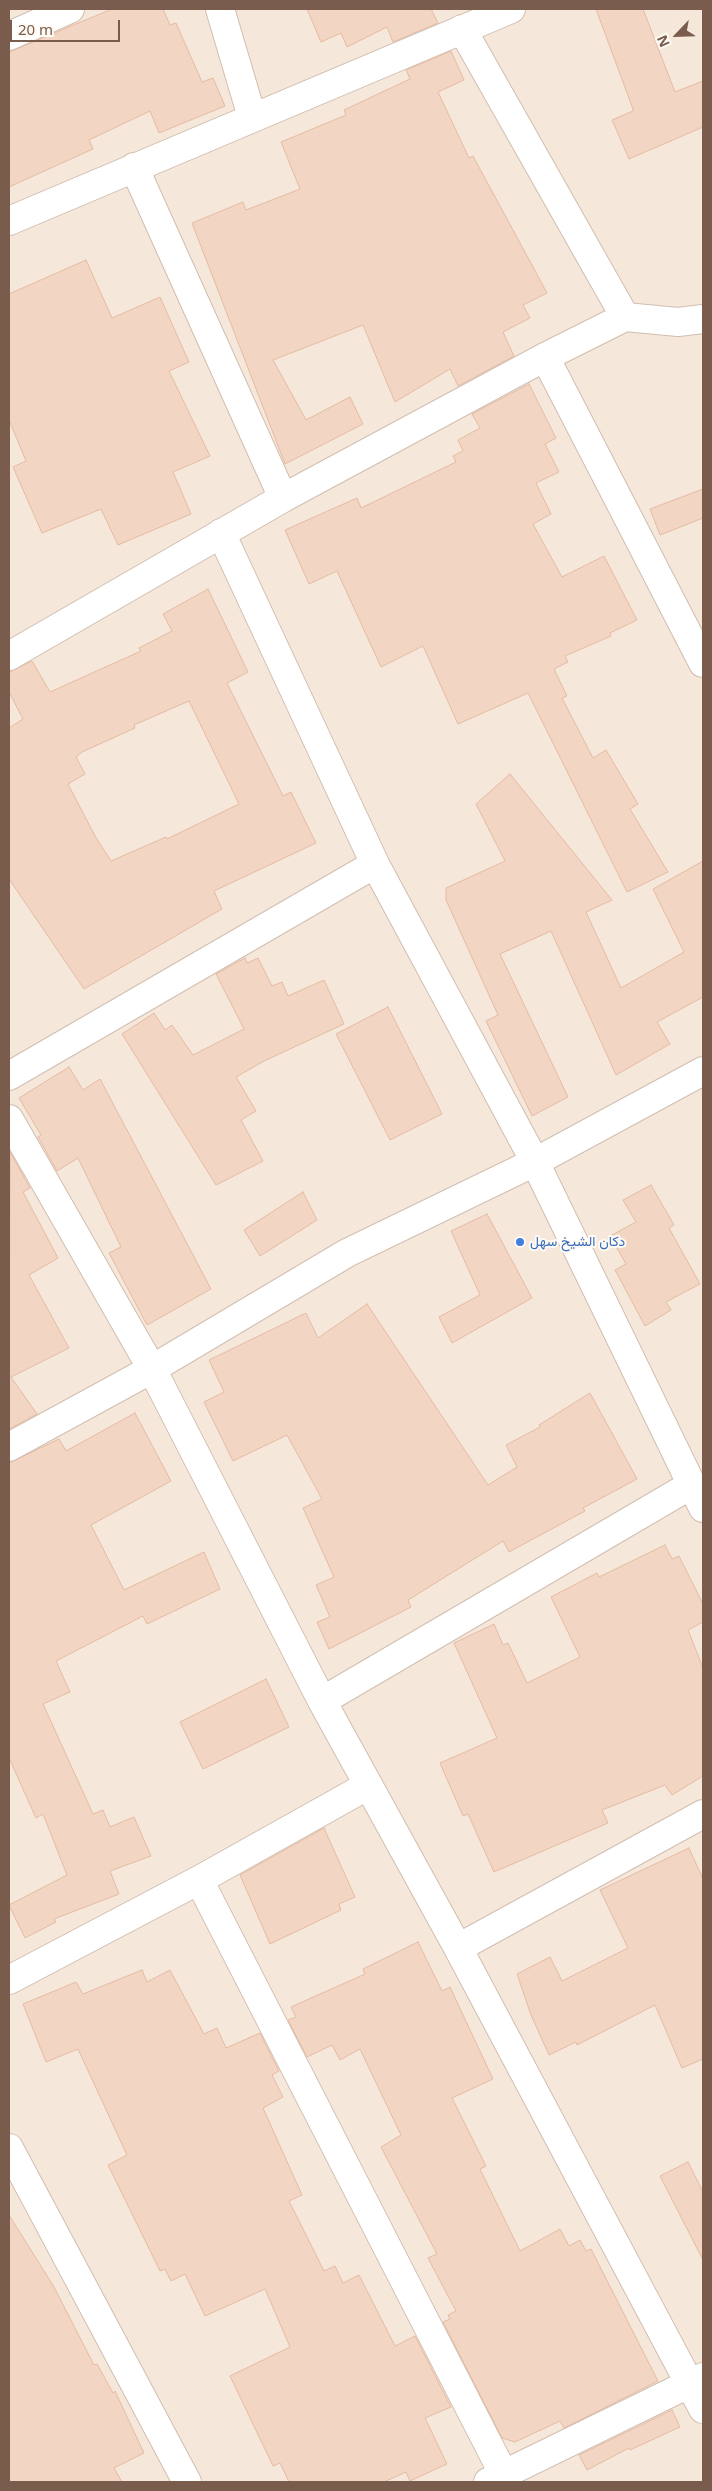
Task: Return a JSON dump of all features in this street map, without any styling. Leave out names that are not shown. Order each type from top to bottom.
[{"type":"street","points":[[9,36],[70,9]]},
{"type":"street","points":[[220,9],[252,117]]},
{"type":"street","points":[[9,221],[511,9]]},
{"type":"street","points":[[462,30],[625,317]]},
{"type":"street","points":[[134,167],[283,498]]},
{"type":"street","points":[[9,656],[283,498],[545,357],[625,317],[678,322],[703,319]]},
{"type":"street","points":[[545,357],[703,663]]},
{"type":"street","points":[[221,533],[374,864],[535,1162],[697,1497],[322,1701]]},
{"type":"street","points":[[9,1076],[374,864]]},
{"type":"street","points":[[9,1447],[152,1369],[348,1253],[535,1162],[703,1071]]},
{"type":"street","points":[[9,1119],[152,1369],[367,1786],[696,2381],[703,2409]]},
{"type":"street","points":[[9,1980],[199,1880],[367,1786]]},
{"type":"street","points":[[458,1948],[703,1814]]},
{"type":"street","points":[[199,1880],[496,2479],[696,2381]]},
{"type":"street","points":[[9,2148],[187,2482]]},
{"type":"shaded area","points":[[9,9],[703,9],[703,2482],[9,2482]]},
{"type":"building","points":[[112,9],[163,9],[170,25],[176,23],[202,82],[213,78],[225,106],[159,133],[150,111],[89,140],[93,149],[9,187],[9,52]]},
{"type":"building","points":[[307,9],[431,9],[438,23],[393,42],[387,27],[347,47],[341,33],[321,42]]},
{"type":"building","points":[[596,9],[643,9],[675,92],[703,81],[703,127],[629,159],[612,120],[633,111],[633,109]]},
{"type":"building","points":[[451,51],[464,80],[438,92],[469,158],[473,156],[547,293],[523,305],[530,318],[503,332],[514,356],[458,386],[450,369],[395,402],[363,325],[273,360],[306,420],[350,397],[363,424],[285,464],[192,223],[243,202],[246,210],[300,189],[281,142],[346,115],[344,110],[410,79],[406,70]]},
{"type":"building","points":[[86,260],[112,318],[160,297],[189,362],[169,371],[210,456],[173,472],[191,514],[118,545],[101,509],[42,533],[13,467],[26,461],[9,420],[9,294]]},
{"type":"building","points":[[529,384],[556,438],[545,444],[559,472],[536,483],[551,514],[533,524],[562,577],[604,556],[637,620],[610,633],[611,636],[565,656],[568,662],[554,669],[567,696],[562,698],[593,758],[606,750],[638,804],[630,809],[668,872],[627,892],[528,693],[458,724],[423,646],[381,667],[337,571],[309,584],[285,530],[357,498],[361,508],[456,462],[453,456],[463,451],[458,440],[480,428],[472,414]]},
{"type":"building","points":[[703,489],[703,518],[660,535],[650,509]]},
{"type":"building","points":[[208,589],[248,672],[227,683],[283,796],[291,792],[316,843],[214,891],[222,909],[84,989],[9,879],[9,728],[23,719],[9,692],[9,672],[32,661],[50,692],[141,651],[139,648],[172,631],[163,614]],"holes":[[[189,701],[239,804],[167,839],[166,837],[111,861],[95,836],[68,784],[85,774],[76,757],[82,752],[135,728],[134,725]]]},
{"type":"building","points":[[510,774],[612,900],[586,912],[621,988],[684,952],[653,889],[703,861],[703,997],[657,1022],[670,1044],[616,1075],[551,931],[500,954],[568,1097],[532,1116],[486,1021],[498,1015],[446,900],[446,888],[505,861],[476,804]]},
{"type":"building","points":[[245,958],[247,963],[258,958],[272,986],[282,982],[288,996],[324,980],[344,1024],[264,1061],[236,1077],[256,1111],[241,1120],[263,1161],[216,1185],[122,1034],[154,1013],[165,1030],[172,1025],[193,1055],[244,1029],[216,974]]},
{"type":"building","points":[[388,1007],[442,1114],[390,1140],[336,1034]]},
{"type":"building","points":[[69,1067],[83,1090],[100,1079],[211,1289],[147,1325],[109,1253],[121,1247],[78,1158],[57,1171],[38,1137],[41,1135],[19,1098]]},
{"type":"building","points":[[10,1152],[30,1188],[23,1192],[58,1258],[29,1275],[69,1348],[11,1377],[37,1414],[9,1429]]},
{"type":"building","points":[[651,1185],[674,1225],[669,1228],[700,1284],[666,1302],[671,1310],[645,1326],[615,1270],[626,1264],[610,1236],[636,1222],[623,1200]]},
{"type":"building","points":[[303,1192],[317,1220],[260,1256],[244,1230]]},
{"type":"building","points":[[487,1214],[532,1298],[452,1343],[439,1317],[480,1295],[451,1231]]},
{"type":"building","points":[[367,1304],[488,1485],[517,1467],[506,1445],[540,1427],[539,1425],[590,1393],[637,1479],[583,1508],[585,1511],[509,1552],[503,1541],[408,1600],[411,1607],[329,1649],[317,1622],[330,1617],[316,1585],[334,1577],[303,1508],[322,1499],[287,1435],[233,1461],[204,1402],[224,1392],[209,1360],[306,1313],[318,1338]]},
{"type":"building","points":[[135,1413],[171,1481],[91,1525],[124,1590],[204,1552],[220,1589],[147,1624],[143,1616],[56,1661],[70,1692],[43,1704],[93,1814],[103,1810],[110,1827],[134,1817],[151,1856],[110,1871],[119,1894],[54,1919],[56,1922],[25,1938],[9,1905],[67,1875],[43,1814],[36,1818],[9,1758],[9,1463],[59,1439],[66,1451]]},
{"type":"building","points":[[665,1545],[672,1559],[679,1556],[703,1604],[703,1622],[688,1630],[703,1668],[703,1776],[672,1795],[665,1785],[602,1810],[608,1823],[494,1872],[468,1814],[463,1816],[440,1763],[497,1738],[454,1643],[494,1624],[503,1645],[508,1643],[527,1683],[580,1657],[551,1597],[597,1573],[599,1577]]},
{"type":"building","points":[[266,1679],[289,1727],[203,1769],[180,1722]]},
{"type":"building","points":[[324,1828],[355,1897],[339,1904],[341,1910],[270,1944],[240,1875]]},
{"type":"building","points":[[689,1848],[703,1879],[703,2059],[682,2068],[655,2005],[577,2045],[576,2042],[549,2055],[531,2015],[517,1974],[550,1957],[562,1981],[628,1948],[600,1890]]},
{"type":"building","points":[[418,1942],[442,1991],[450,1987],[493,2079],[452,2098],[486,2166],[480,2169],[520,2251],[560,2229],[569,2246],[580,2240],[586,2251],[591,2249],[658,2381],[564,2428],[560,2421],[515,2442],[502,2438],[443,2322],[450,2319],[448,2315],[456,2311],[428,2258],[437,2254],[381,2147],[401,2135],[360,2049],[340,2060],[332,2045],[307,2057],[288,2020],[296,2017],[291,2007],[365,1974],[363,1969]]},
{"type":"building","points":[[142,1970],[147,1982],[170,1970],[204,2034],[217,2028],[226,2048],[260,2033],[279,2071],[272,2075],[283,2097],[263,2108],[302,2195],[289,2201],[324,2271],[335,2266],[343,2283],[359,2275],[395,2346],[415,2336],[451,2407],[425,2418],[447,2464],[410,2481],[406,2472],[384,2482],[289,2482],[280,2463],[273,2466],[230,2376],[290,2347],[265,2289],[205,2316],[185,2274],[171,2281],[165,2269],[160,2271],[108,2165],[127,2155],[78,2049],[46,2062],[23,2004],[76,1982],[83,1994]]},
{"type":"building","points":[[688,2162],[703,2192],[703,2260],[660,2176]]},
{"type":"building","points":[[9,2215],[54,2287],[94,2365],[97,2364],[113,2393],[115,2391],[144,2453],[114,2468],[122,2482],[9,2482]]},
{"type":"building","points":[[672,2410],[680,2427],[630,2450],[629,2448],[587,2470],[579,2455]]},
{"type":"place","name":"دكان الشيخ سهل","points":[[520,1242]]}]
